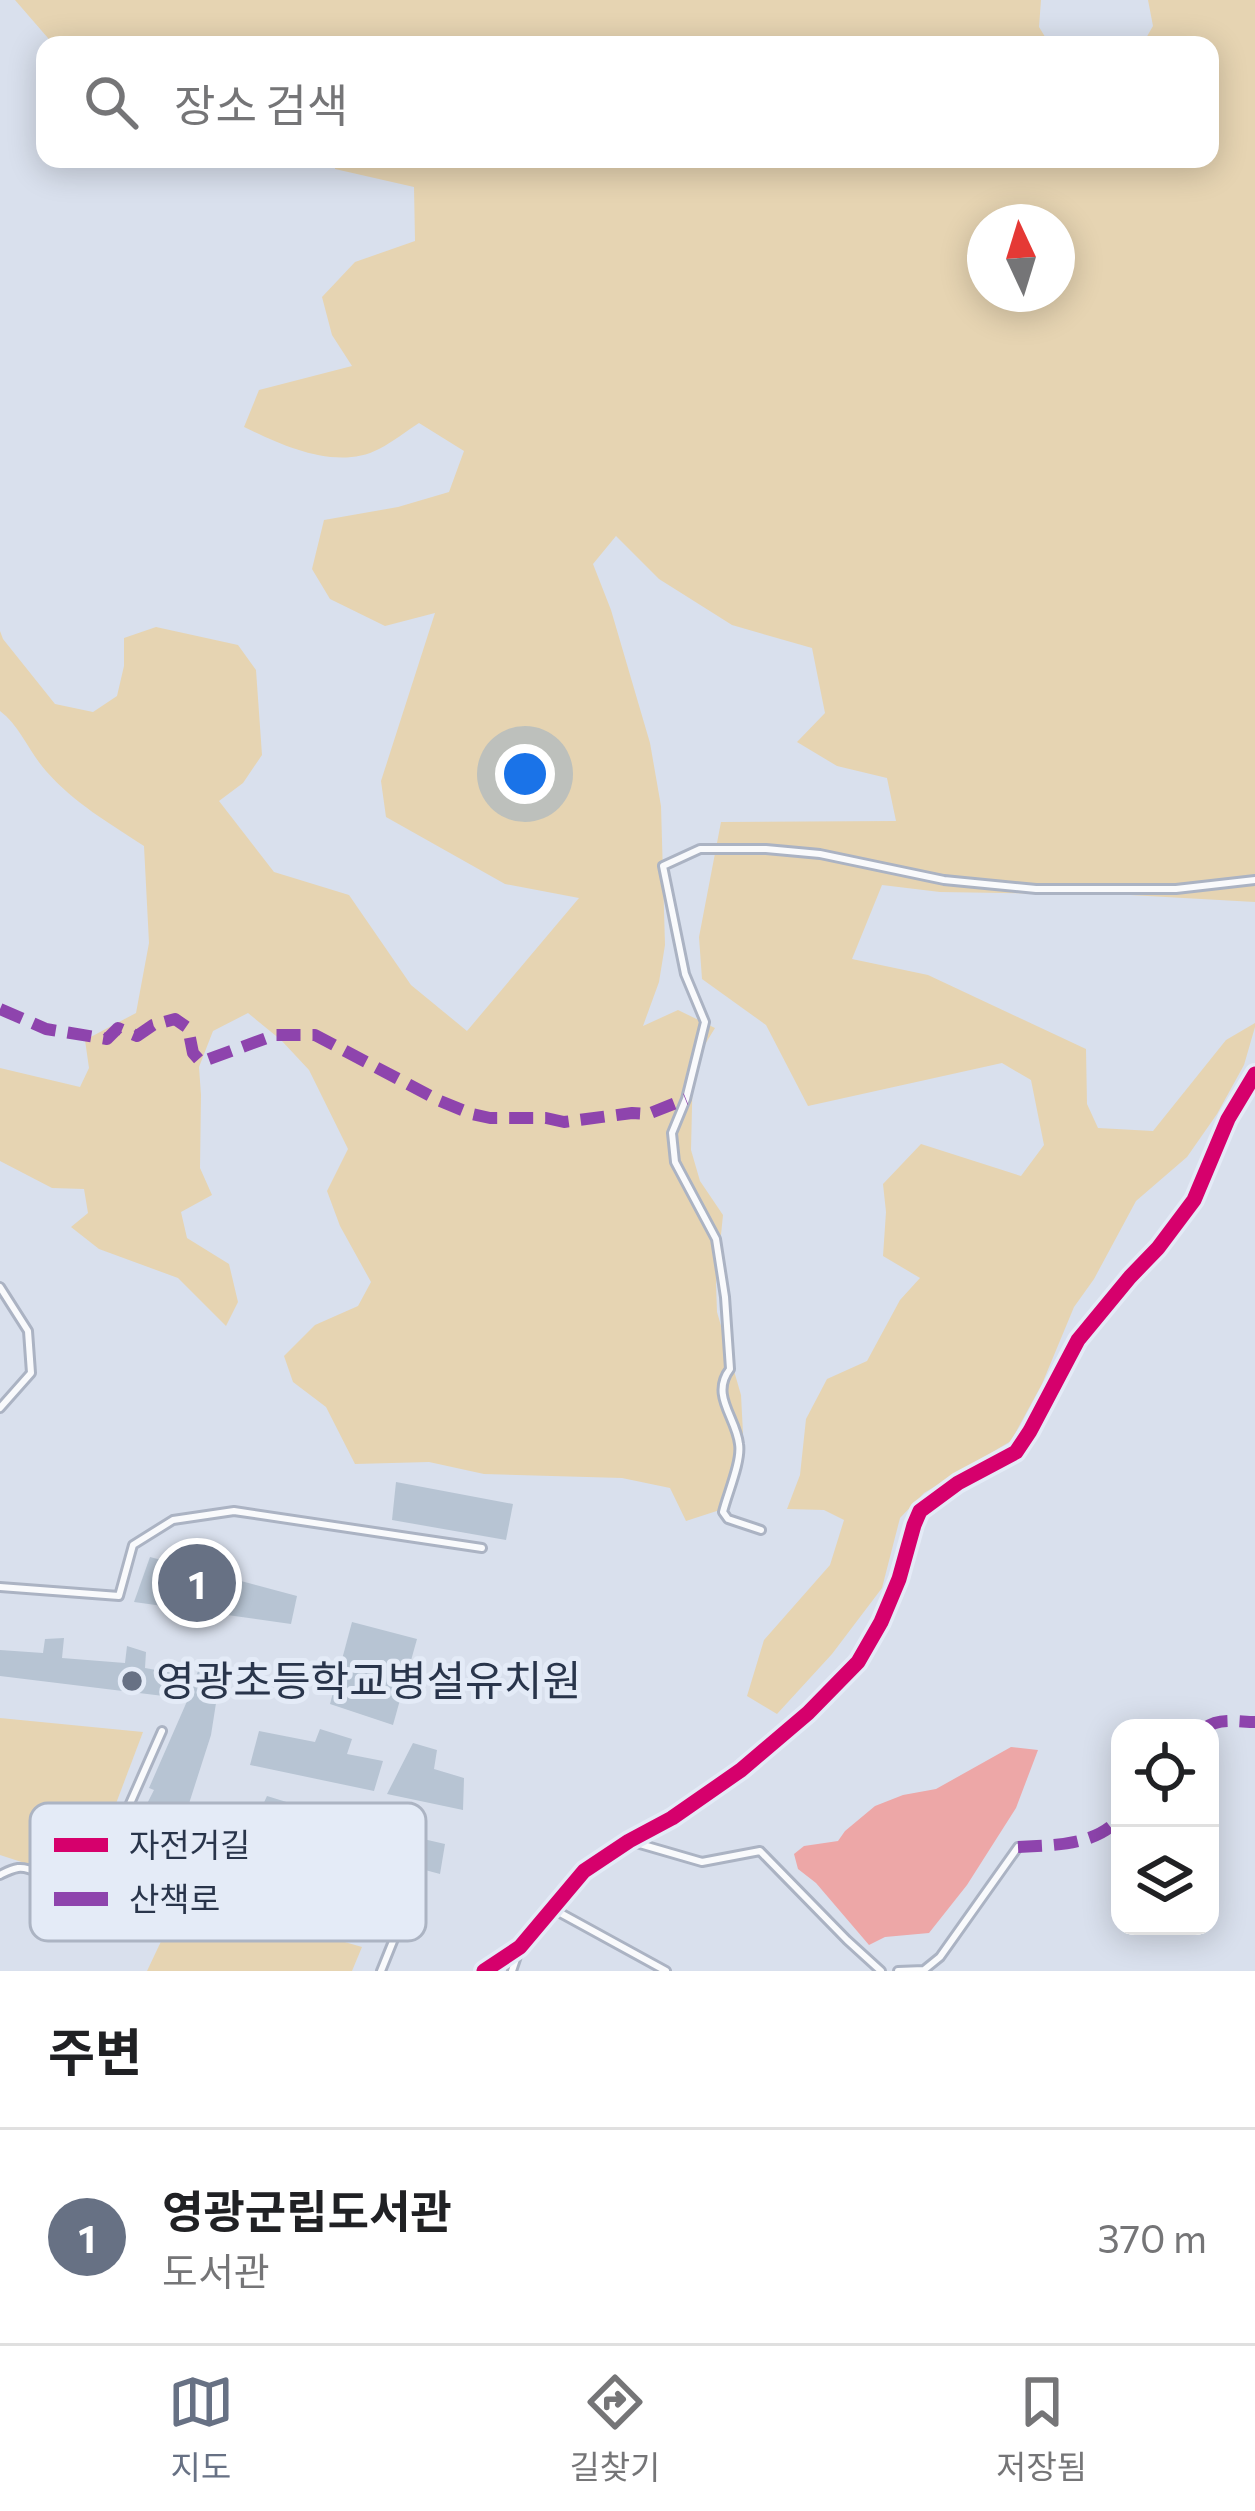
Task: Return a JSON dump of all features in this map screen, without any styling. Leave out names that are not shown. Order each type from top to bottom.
[{"type":"street","points":[[484,1971],[520,1947],[584,1870],[741,1770],[858,1662],[899,1579],[920,1511],[958,1483],[1016,1452],[1078,1340],[1194,1200],[1228,1119],[1255,1074]]},
{"type":"lane","points":[[761,1530],[723,1513],[740,1447],[721,1390],[730,1369],[725,1297],[716,1239],[675,1162],[672,1133],[686,1099],[705,1022],[686,974],[663,866],[700,849],[766,849],[820,854],[944,880],[1036,889],[1176,889],[1255,880]]},
{"type":"lane","points":[[0,1288],[28,1331],[32,1373],[0,1408]]},
{"type":"lane","points":[[0,1587],[119,1596],[133,1545],[173,1520],[234,1511],[482,1548]]},
{"type":"lane","points":[[130,1803],[162,1731]]},
{"type":"lane","points":[[629,1841],[702,1862],[760,1851],[881,1971]]},
{"type":"lane","points":[[898,1971],[924,1970],[940,1957],[1018,1847]]},
{"type":"lane","points":[[0,1875],[12,1869],[30,1870]]},
{"type":"lane","points":[[553,1909],[666,1971]]},
{"type":"lane","points":[[382,1971],[394,1941]]},
{"type":"lane","points":[[512,1971],[520,1947]]},
{"type":"shaded area","points":[[15,0],[1041,0],[1039,27],[1044,36],[46,36]]},
{"type":"shaded area","points":[[1148,0],[1255,0],[1255,902],[940,892],[882,885],[852,959],[928,975],[1086,1049],[1087,1104],[1098,1128],[1153,1131],[1226,1040],[1255,1023],[1255,1027],[1244,1065],[1217,1114],[1187,1157],[1136,1201],[1074,1307],[1042,1384],[1011,1441],[924,1493],[900,1518],[882,1588],[832,1654],[777,1714],[747,1696],[764,1640],[830,1565],[844,1520],[824,1510],[787,1509],[800,1475],[806,1419],[827,1379],[867,1361],[900,1300],[920,1278],[883,1256],[883,1184],[921,1144],[1021,1176],[1044,1145],[1031,1080],[1002,1063],[808,1106],[766,1025],[702,979],[699,937],[721,822],[896,821],[887,778],[837,766],[797,742],[825,713],[812,648],[732,625],[659,579],[616,536],[593,564],[650,743],[661,806],[665,945],[659,982],[643,1026],[678,1010],[715,1028],[693,1064],[691,1150],[700,1181],[723,1215],[717,1312],[741,1395],[743,1434],[726,1508],[686,1521],[670,1488],[622,1478],[484,1474],[429,1462],[355,1464],[326,1407],[293,1382],[284,1356],[315,1325],[358,1306],[371,1282],[327,1191],[348,1149],[309,1070],[248,1013],[213,1031],[199,1067],[200,1168],[212,1195],[181,1212],[187,1238],[229,1264],[238,1302],[226,1326],[178,1278],[99,1249],[71,1227],[88,1213],[84,1189],[52,1188],[0,1161],[0,1068],[80,1087],[89,1068],[85,1040],[136,1013],[149,943],[144,846],[57,782],[0,711],[0,631],[55,704],[93,712],[117,696],[124,638],[156,627],[238,645],[256,670],[262,755],[243,783],[219,801],[274,872],[349,895],[411,985],[467,1031],[579,898],[505,884],[386,817],[381,781],[435,613],[385,626],[330,599],[312,569],[324,520],[449,492],[464,451],[419,423],[379,449],[346,458],[293,448],[244,427],[259,390],[352,366],[332,335],[322,297],[355,262],[415,241],[414,187],[335,168],[1219,168],[1219,36],[1147,36],[1153,26]]},
{"type":"shaded area","points":[[0,1718],[143,1732],[116,1803],[30,1803],[30,1865],[0,1855]]},
{"type":"shaded area","points":[[1011,1747],[1038,1750],[1016,1808],[967,1885],[929,1933],[885,1937],[869,1945],[798,1869],[794,1854],[804,1846],[838,1841],[875,1806],[936,1789]]},
{"type":"shaded area","points":[[161,1941],[341,1941],[362,1947],[352,1971],[147,1971]]},
{"type":"building","points":[[396,1482],[513,1504],[506,1540],[392,1520]]},
{"type":"building","points":[[150,1557],[297,1596],[291,1624],[134,1602]]},
{"type":"building","points":[[352,1622],[417,1639],[393,1725],[330,1704]]},
{"type":"building","points":[[64,1638],[62,1658],[125,1663],[127,1646],[146,1652],[145,1668],[196,1677],[198,1671],[219,1684],[211,1735],[189,1803],[147,1803],[154,1790],[149,1788],[188,1699],[0,1676],[0,1650],[43,1653],[45,1639]]},
{"type":"building","points":[[320,1729],[352,1739],[347,1754],[383,1761],[374,1791],[250,1765],[259,1731],[315,1742]]},
{"type":"building","points":[[413,1743],[437,1750],[434,1769],[464,1778],[463,1810],[387,1794]]},
{"type":"building","points":[[267,1796],[290,1803],[264,1803]]},
{"type":"building","points":[[426,1840],[445,1844],[440,1874],[426,1870]]},
{"type":"marked path","points":[[0,1009],[46,1029],[107,1039],[118,1028],[137,1036],[175,1019],[188,1028],[193,1053],[201,1062],[275,1035],[315,1035],[440,1101],[490,1118],[564,1122],[648,1114],[686,1099]]},
{"type":"marked path","points":[[1219,1722],[1255,1722]]},
{"type":"marked path","points":[[1018,1847],[1087,1839],[1111,1827]]},
{"type":"cycle path","points":[[484,1971],[520,1947],[584,1871],[741,1770],[858,1662],[899,1579],[920,1511],[958,1483],[1016,1452],[1078,1340],[1194,1200],[1228,1119],[1255,1074]]},
{"type":"place","name":"영광군립도서관","points":[[197,1583]]},
{"type":"place","name":"영광초등학교병설유치원","points":[[132,1681]]}]
